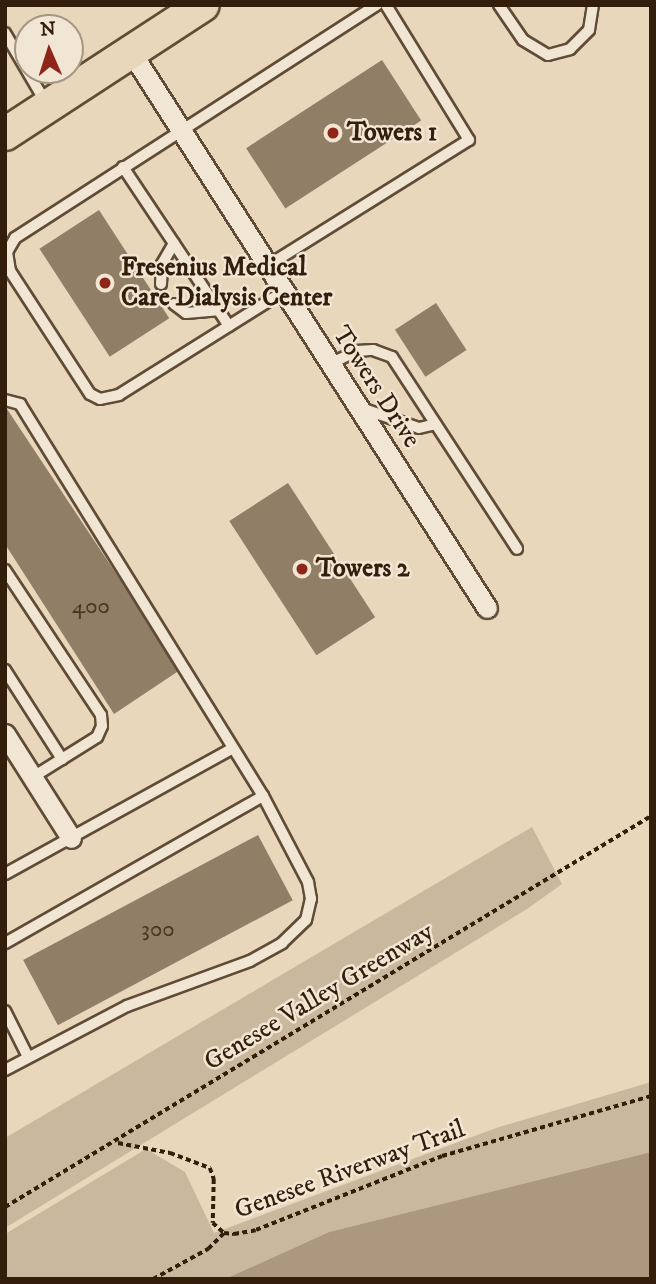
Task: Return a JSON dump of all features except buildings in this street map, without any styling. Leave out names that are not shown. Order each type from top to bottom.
[{"type":"main road","points":[[5,134],[203,5]]},
{"type":"street","name":"Towers Drive","points":[[131,52],[487,608]]},
{"type":"street","points":[[7,741],[71,838]]},
{"type":"lane","points":[[283,292],[119,395],[100,399],[90,394],[10,271],[7,252],[15,238],[377,5]]},
{"type":"lane","points":[[267,266],[469,140],[386,5]]},
{"type":"lane","points":[[499,5],[523,40],[548,55],[570,50],[589,30],[593,5]]},
{"type":"lane","points":[[5,33],[48,106]]},
{"type":"lane","points":[[124,167],[229,326]]},
{"type":"lane","points":[[161,284],[162,264],[174,243]]},
{"type":"lane","points":[[174,304],[186,313],[218,310]]},
{"type":"lane","points":[[330,365],[357,351],[373,350],[392,357],[517,549]]},
{"type":"lane","points":[[5,400],[20,404],[263,796],[309,882],[311,899],[306,920],[282,943],[250,961],[127,1006],[5,1070]]},
{"type":"lane","points":[[358,407],[419,428],[436,424]]},
{"type":"lane","points":[[5,570],[101,715],[102,726],[97,737],[33,777]]},
{"type":"lane","points":[[5,670],[62,759]]},
{"type":"lane","points":[[5,874],[233,748]]},
{"type":"lane","points":[[5,943],[263,796]]},
{"type":"lane","points":[[5,1011],[28,1057]]},
{"type":"path","name":"Genesee Valley Greenway","points":[[5,1208],[651,816]]},
{"type":"path","name":"Genesee Riverway Trail","points":[[116,1142],[170,1153],[210,1168],[214,1179],[213,1223],[224,1233],[256,1230],[442,1156],[651,1096]]},
{"type":"path","points":[[153,1279],[208,1249],[224,1233]]},
{"type":"shaded area","points":[[532,827],[562,884],[527,909],[5,1228],[5,1138]]},
{"type":"shaded area","points":[[651,1082],[651,1152],[329,1232],[225,1279],[5,1279],[5,1234],[146,1149],[185,1172],[214,1233],[496,1128]]},
{"type":"shaded area","points":[[651,1152],[651,1279],[225,1279],[329,1232]]},
{"type":"place","name":"Towers 1","points":[[333,133]]},
{"type":"place","name":"Fresenius Medical Care Dialysis Center","points":[[105,283]]},
{"type":"place","name":"Towers 2","points":[[302,569]]}]
